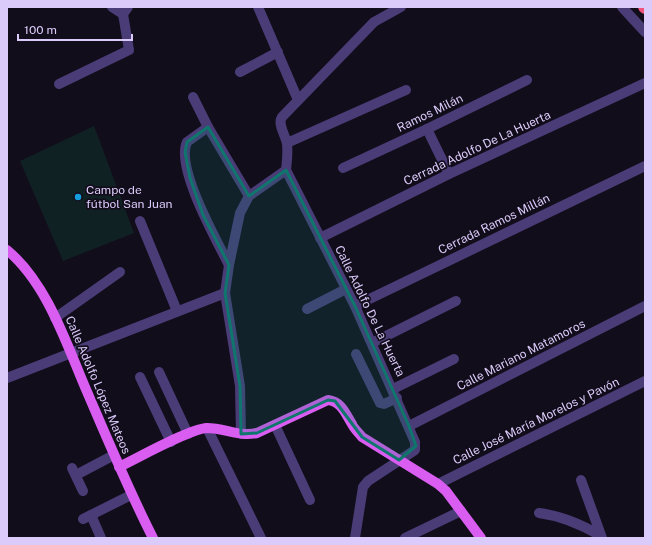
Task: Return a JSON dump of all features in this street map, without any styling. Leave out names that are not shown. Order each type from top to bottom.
[{"type":"main road","name":"Calle Adolfo López Mateos","points":[[10,256],[35,280],[55,318],[131,495],[153,538]]},
{"type":"main road","points":[[119,467],[188,434],[207,428],[241,434],[257,433],[328,400],[335,401],[341,406],[352,426],[362,437],[438,484],[481,538]]},
{"type":"street","points":[[59,84],[129,50],[125,10],[112,7]]},
{"type":"street","points":[[258,7],[298,100]]},
{"type":"street","points":[[241,434],[240,386],[225,292],[240,213],[249,196],[286,170],[288,155],[287,143],[280,120],[374,22],[401,7]]},
{"type":"street","points":[[622,7],[645,32]]},
{"type":"street","points":[[240,72],[278,52]]},
{"type":"street","name":"Ramos Milán","points":[[343,168],[527,80]]},
{"type":"street","name":"Cerrada Adolfo De La Huerta","points":[[320,238],[449,174],[645,83]]},
{"type":"street","points":[[287,143],[406,90]]},
{"type":"street","points":[[193,97],[208,127],[249,196]]},
{"type":"street","points":[[208,127],[187,142],[185,152],[190,178],[203,215],[229,265]]},
{"type":"street","points":[[427,129],[449,174]]},
{"type":"street","name":"Cerrada Ramos Millán","points":[[355,306],[645,166]]},
{"type":"street","name":"Calle Adolfo De La Huerta","points":[[286,170],[355,306],[409,426],[416,446],[415,450],[399,460]]},
{"type":"street","points":[[140,221],[177,311]]},
{"type":"street","points":[[55,318],[120,272]]},
{"type":"street","points":[[307,309],[346,289]]},
{"type":"street","points":[[7,378],[225,292]]},
{"type":"street","points":[[372,343],[456,301]]},
{"type":"street","name":"Calle Mariano Matamoros","points":[[409,426],[645,306]]},
{"type":"street","points":[[356,354],[380,403],[384,404],[395,394],[454,359]]},
{"type":"street","points":[[159,372],[188,434]]},
{"type":"street","points":[[140,377],[171,442]]},
{"type":"street","name":"Calle José María Morelos y Pavón","points":[[438,484],[645,381]]},
{"type":"street","points":[[275,425],[310,500]]},
{"type":"street","points":[[207,428],[261,538]]},
{"type":"street","points":[[83,491],[74,472],[114,455]]},
{"type":"street","points":[[355,538],[363,487],[368,481],[399,460]]},
{"type":"street","points":[[581,480],[601,537]]},
{"type":"street","points":[[100,538],[87,517],[131,495]]},
{"type":"street","points":[[405,538],[461,511]]},
{"type":"street","points":[[539,513],[555,515],[568,519],[601,537]]},
{"type":"highlighted area","points":[[208,127],[249,196],[286,170],[355,306],[409,426],[416,446],[399,460],[362,437],[335,401],[328,400],[257,433],[241,434],[240,386],[225,293],[229,265],[203,215],[190,178],[185,152],[187,142]]},
{"type":"shaded area","name":"Campo de fútbol San Juan","points":[[94,126],[134,233],[63,261],[20,161]]},
{"type":"place","name":"Campo de fútbol San Juan","points":[[78,197]]}]
